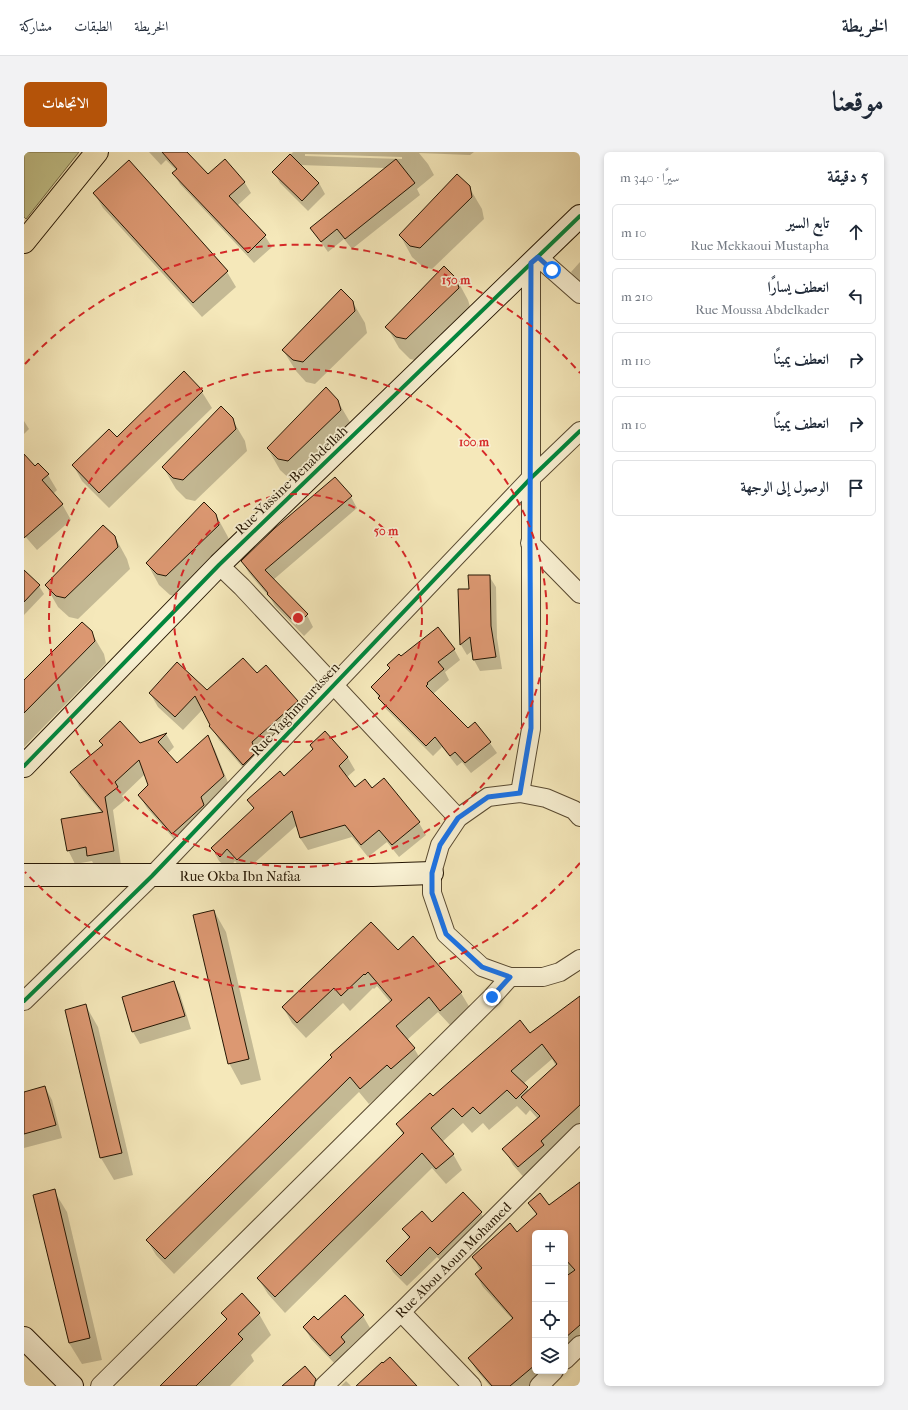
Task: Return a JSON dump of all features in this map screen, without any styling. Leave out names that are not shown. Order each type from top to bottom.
[{"type":"main road","points":[[24,242],[97,152]]},
{"type":"street","name":"Rue Yassine Benabdellah","points":[[24,766],[219,565],[580,216]]},
{"type":"street","points":[[534,260],[580,294]]},
{"type":"street","points":[[520,793],[531,728],[530,543],[534,260]]},
{"type":"street","name":"Rue Yaghmourassen","points":[[24,1001],[152,876],[531,478],[580,431]]},
{"type":"street","points":[[530,543],[580,594]]},
{"type":"street","points":[[219,565],[242,587],[334,684],[458,818]]},
{"type":"street","points":[[580,817],[574,810],[546,798],[520,793],[488,797],[458,818],[440,845],[432,873],[432,893],[446,934],[482,967],[510,977],[543,977],[560,972],[580,959]]},
{"type":"street","name":"Rue Okba Ibn Nafaa","points":[[24,875],[365,875],[432,873]]},
{"type":"street","points":[[100,1386],[492,997],[510,977]]},
{"type":"street","name":"Rue Abou Aoun Mohamed","points":[[324,1386],[401,1312],[580,1133]]},
{"type":"street","points":[[401,1312],[472,1386]]},
{"type":"street","points":[[24,1338],[72,1386]]},
{"type":"street","points":[[568,1357],[580,1344]]},
{"type":"street","points":[[539,1386],[551,1374]]},
{"type":"green space","points":[[24,152],[79,152],[26,219],[24,217]]},
{"type":"building","points":[[162,152],[187,152],[208,174],[225,159],[245,182],[229,196],[266,235],[248,253],[172,173],[177,169]]},
{"type":"building","points":[[290,154],[319,183],[302,201],[272,172]]},
{"type":"building","points":[[396,159],[415,183],[345,239],[337,229],[321,242],[310,228]]},
{"type":"building","points":[[129,160],[228,271],[193,303],[93,193]]},
{"type":"building","points":[[457,174],[470,186],[472,197],[420,248],[410,246],[399,235]]},
{"type":"building","points":[[444,266],[456,278],[459,288],[406,339],[396,337],[385,327]]},
{"type":"building","points":[[341,289],[353,301],[355,311],[303,362],[293,360],[282,350]]},
{"type":"building","points":[[184,371],[203,391],[99,493],[72,465],[109,429],[117,437]]},
{"type":"building","points":[[326,387],[338,400],[341,410],[288,461],[278,459],[267,448]]},
{"type":"building","points":[[221,406],[233,418],[236,429],[183,480],[173,478],[162,467]]},
{"type":"building","points":[[24,454],[35,466],[38,463],[49,474],[42,480],[63,504],[24,538]]},
{"type":"building","points":[[335,477],[352,496],[265,570],[308,614],[297,625],[267,594],[268,593],[241,561],[275,528]]},
{"type":"building","points":[[204,502],[216,514],[219,525],[166,576],[157,574],[146,563]]},
{"type":"building","points":[[103,525],[115,536],[118,547],[65,598],[56,596],[45,585]]},
{"type":"building","points":[[24,570],[40,585],[24,602]]},
{"type":"building","points":[[468,575],[490,575],[491,626],[496,657],[473,660],[470,637],[460,645],[458,589],[469,589]]},
{"type":"building","points":[[82,622],[92,631],[95,641],[24,713],[24,680]]},
{"type":"building","points":[[438,627],[455,649],[438,662],[444,669],[427,683],[428,684],[426,686],[468,728],[475,722],[491,742],[465,763],[455,752],[450,756],[435,737],[426,746],[378,698],[380,696],[371,687],[390,668],[387,665],[399,654],[401,656]]},
{"type":"building","points":[[243,658],[257,673],[266,665],[298,701],[252,742],[256,752],[243,765],[209,726],[210,725],[195,696],[175,717],[149,693],[177,662],[207,690]]},
{"type":"building","points":[[120,721],[140,743],[167,733],[158,742],[177,763],[208,735],[224,776],[201,797],[204,805],[172,834],[138,795],[148,785],[139,760],[115,782],[118,787],[105,797],[114,851],[87,856],[86,847],[67,851],[61,819],[103,812],[70,772],[103,745],[99,741]]},
{"type":"building","points":[[325,731],[348,757],[339,766],[355,787],[365,779],[372,788],[384,778],[420,822],[392,845],[379,830],[361,845],[345,825],[300,838],[292,811],[237,860],[227,849],[220,857],[211,848],[254,808],[247,800],[280,771],[284,776],[313,749],[310,745]]},
{"type":"building","points":[[214,910],[249,1059],[228,1064],[193,915]]},
{"type":"building","points":[[371,922],[398,950],[413,936],[462,992],[440,1011],[429,997],[396,1026],[415,1048],[391,1069],[387,1065],[360,1089],[350,1077],[165,1259],[146,1240],[332,1057],[330,1055],[392,1000],[368,972],[341,996],[334,988],[297,1023],[282,1007]]},
{"type":"building","points":[[174,981],[185,1016],[132,1032],[122,997]]},
{"type":"building","points":[[580,996],[580,1105],[541,1141],[544,1145],[518,1167],[502,1149],[540,1116],[521,1097],[557,1064],[542,1044],[511,1071],[528,1087],[516,1099],[507,1090],[480,1114],[473,1107],[462,1117],[453,1108],[431,1128],[454,1154],[436,1169],[422,1153],[275,1297],[257,1278],[404,1133],[396,1124],[430,1093],[433,1096],[520,1020],[530,1033]]},
{"type":"building","points":[[86,1004],[122,1153],[100,1158],[65,1010]]},
{"type":"building","points":[[45,1086],[56,1125],[24,1134],[24,1092]]},
{"type":"building","points":[[580,1182],[580,1325],[568,1335],[568,1275],[575,1270],[568,1262],[568,1230],[532,1230],[532,1368],[510,1386],[492,1386],[468,1358],[513,1318],[475,1274],[482,1268],[472,1257],[510,1223],[517,1232],[537,1214],[528,1203],[540,1193],[549,1205]]},
{"type":"building","points":[[55,1189],[90,1338],[69,1343],[33,1195]]},
{"type":"building","points":[[463,1192],[482,1212],[438,1255],[430,1247],[401,1276],[386,1261],[410,1237],[402,1229],[422,1211],[432,1222]]},
{"type":"building","points":[[242,1293],[260,1313],[238,1334],[243,1339],[196,1386],[160,1386],[227,1319],[221,1313]]},
{"type":"building","points":[[345,1295],[364,1315],[341,1337],[345,1342],[330,1356],[303,1327],[314,1316],[318,1320]]},
{"type":"building","points":[[390,1357],[417,1386],[356,1386],[382,1362],[383,1363]]},
{"type":"building","points":[[305,1366],[316,1379],[314,1386],[282,1386]]},
{"type":"cycle path","points":[[24,766],[219,565],[580,216]]},
{"type":"cycle path","points":[[24,1001],[152,876],[531,478],[580,431]]},
{"type":"route","points":[[492,997],[510,977],[482,967],[446,934],[432,893],[432,873],[440,845],[458,818],[488,797],[520,793],[531,728],[531,263],[538,257],[552,270]]}]
